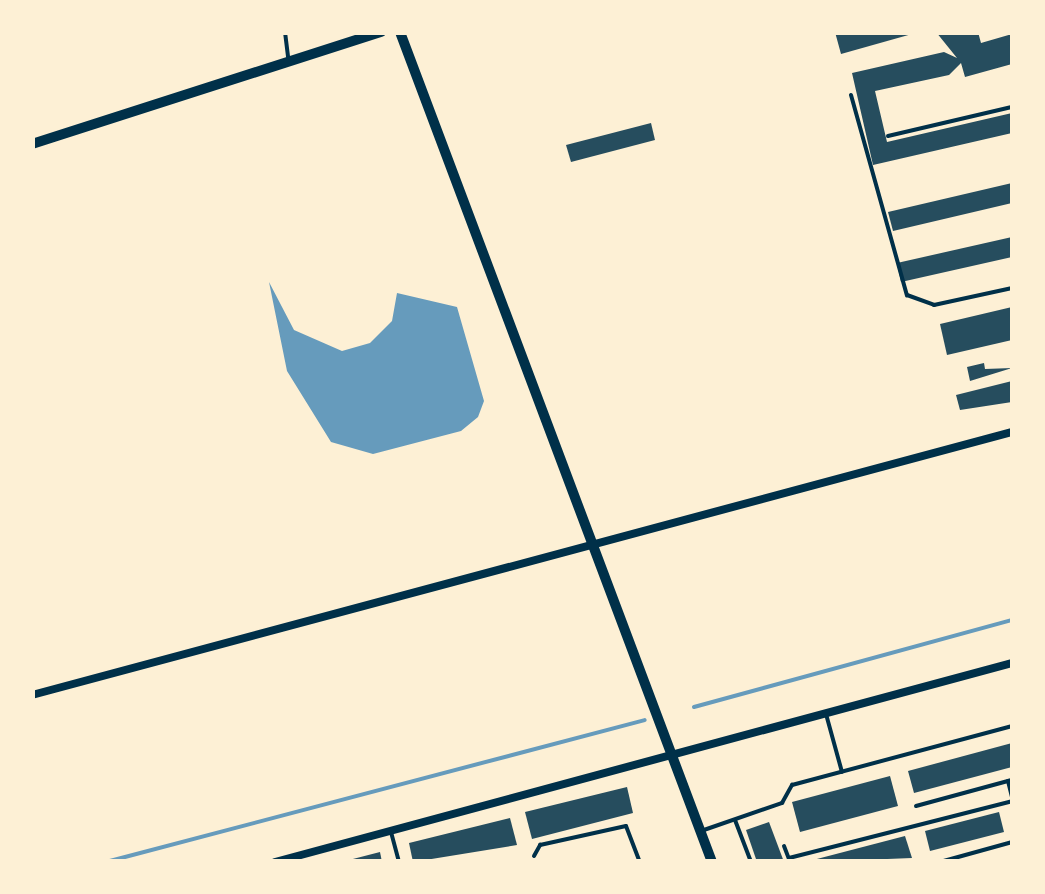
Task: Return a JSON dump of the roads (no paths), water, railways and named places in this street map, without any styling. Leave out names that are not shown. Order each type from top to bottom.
[{"type":"street","points":[[32,144],[380,32]]},
{"type":"street","points":[[400,32],[712,862]]},
{"type":"street","points":[[32,696],[1012,432]]},
{"type":"street","points":[[275,862],[1012,663]]},
{"type":"lane","points":[[285,32],[288,62]]},
{"type":"lane","points":[[851,95],[907,295],[934,306],[1012,288]]},
{"type":"lane","points":[[888,136],[1012,107]]},
{"type":"lane","points":[[826,714],[842,772]]},
{"type":"lane","points":[[701,831],[782,804],[792,785],[1012,726]]},
{"type":"lane","points":[[784,846],[789,860],[1012,799],[1010,780],[916,806]]},
{"type":"lane","points":[[735,820],[751,862]]},
{"type":"lane","points":[[515,862],[534,859],[540,845],[626,826],[640,862]]},
{"type":"lane","points":[[390,831],[398,862]]},
{"type":"lane","points":[[940,862],[1012,842]]},
{"type":"water","points":[[269,282],[294,330],[342,351],[370,343],[392,321],[397,293],[457,307],[484,401],[478,417],[461,431],[373,454],[331,442],[287,371]]},
{"type":"waterway","points":[[694,707],[1012,620]]},
{"type":"waterway","points":[[106,862],[645,720]]}]
